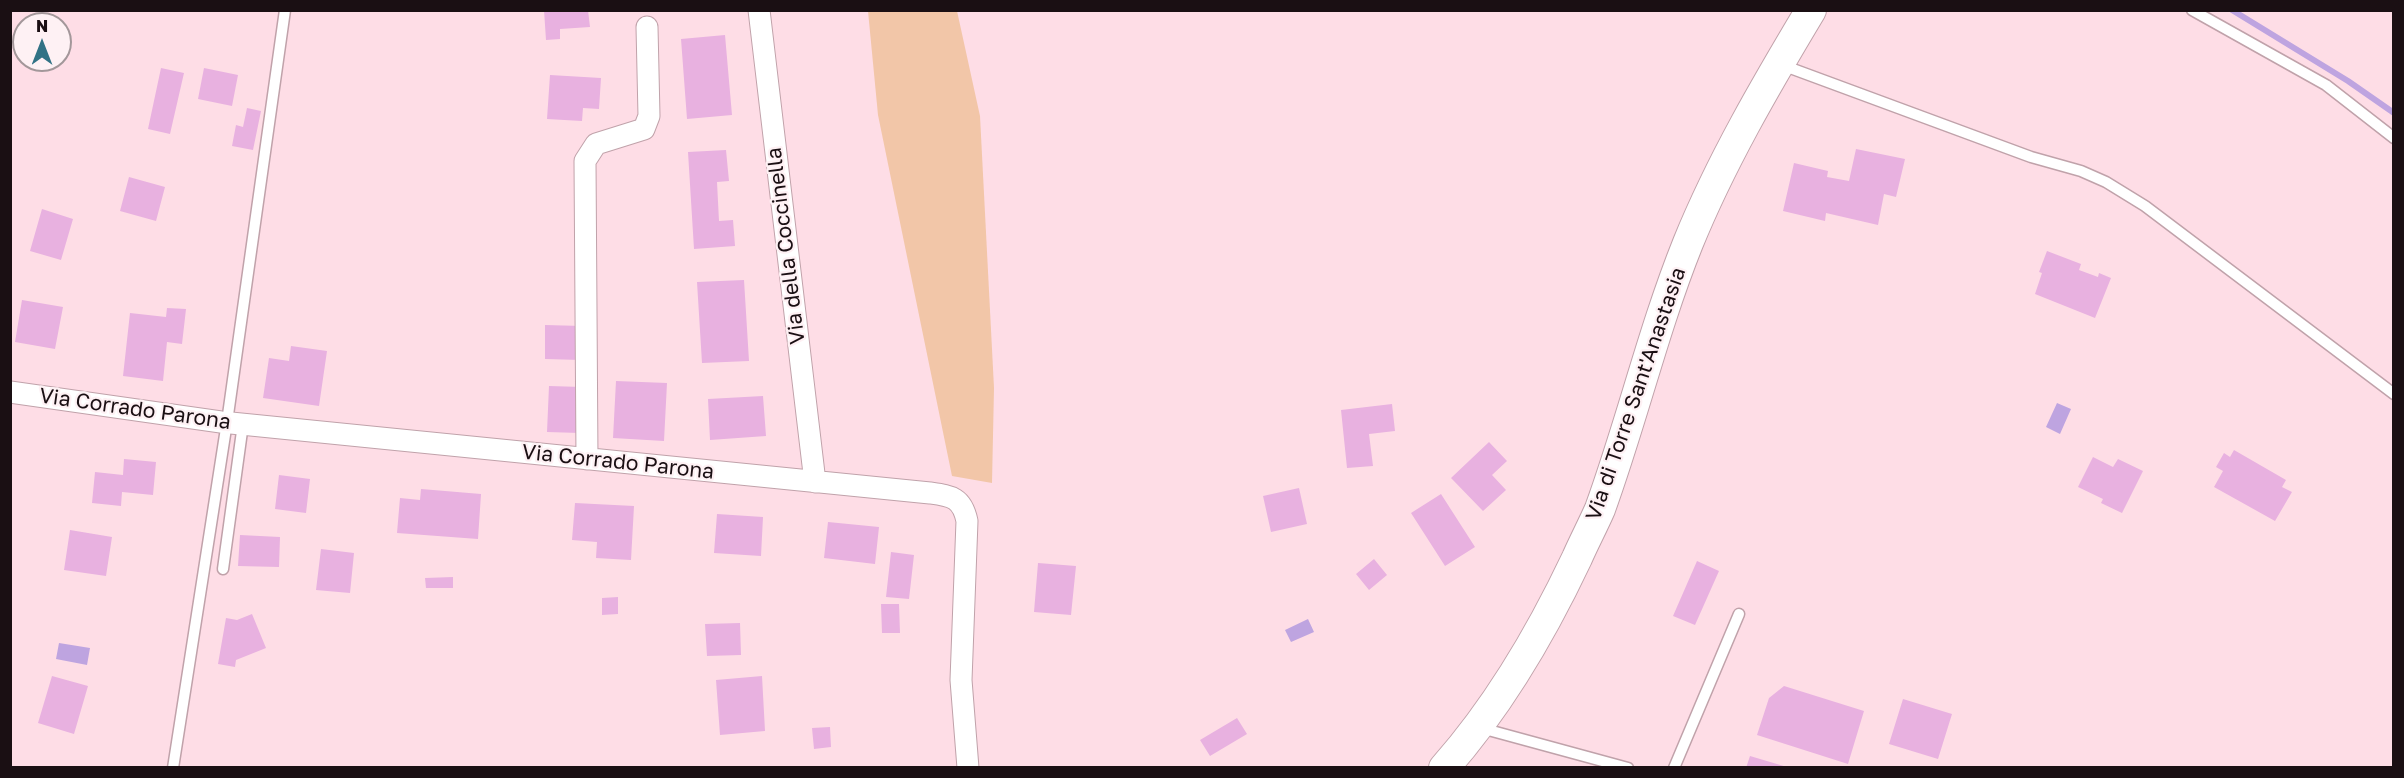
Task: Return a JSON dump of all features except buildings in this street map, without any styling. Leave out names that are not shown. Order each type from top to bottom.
[{"type":"street","name":"Via della Coccinella","points":[[759,10],[815,482]]},
{"type":"street","name":"Via di Torre Sant'Anastasia","points":[[1444,768],[1478,727],[1544,621],[1599,510],[1659,322],[1689,241],[1737,139],[1811,10]]},
{"type":"street","points":[[587,459],[585,161],[596,144],[644,129],[649,116],[647,27]]},
{"type":"street","name":"Via Corrado Parona","points":[[10,392],[235,423],[930,493],[954,499],[963,506],[967,530],[961,680],[968,768]]},
{"type":"lane","points":[[223,569],[235,423],[285,10]]},
{"type":"lane","points":[[2192,10],[2326,85],[2394,138]]},
{"type":"lane","points":[[1780,64],[2031,157],[2081,171],[2106,182],[2145,206],[2394,394]]},
{"type":"lane","points":[[173,768],[235,423]]},
{"type":"lane","points":[[1674,768],[1739,614]]},
{"type":"lane","points":[[1478,727],[1628,768]]},
{"type":"shaded area","points":[[868,11],[957,11],[980,116],[994,388],[992,483],[952,476],[878,115]]},
{"type":"shaded area","points":[[2057,403],[2071,409],[2060,434],[2046,427]]},
{"type":"shaded area","points":[[1308,619],[1314,632],[1291,642],[1285,630]]},
{"type":"shaded area","points":[[59,643],[90,648],[87,665],[56,659]]},
{"type":"waterway","points":[[2232,10],[2348,81],[2394,113]]}]
